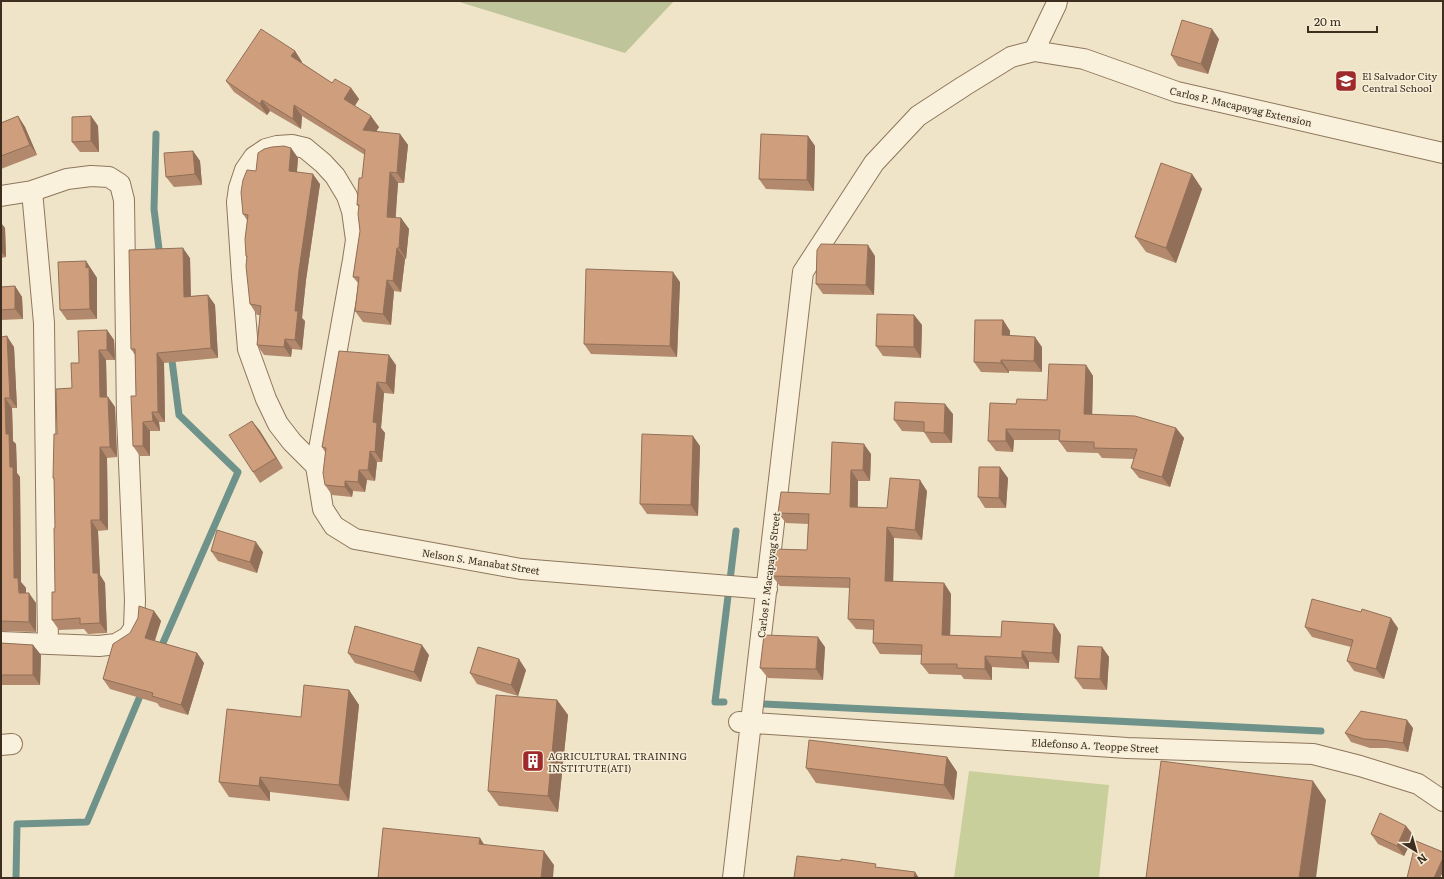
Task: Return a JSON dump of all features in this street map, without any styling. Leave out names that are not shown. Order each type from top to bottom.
[{"type":"street","points":[[1034,51],[1057,1]]},
{"type":"street","name":"Carlos P. Macapayag Extension","points":[[803,272],[874,163],[918,116],[1011,57],[1034,51],[1084,59],[1177,92],[1443,153]]},
{"type":"street","name":"Nelson S. Manabat Street","points":[[316,466],[292,442],[278,424],[266,399],[248,349],[238,210],[239,188],[246,170],[254,157],[266,149],[278,146],[292,145],[305,148],[323,163],[335,176],[347,196],[352,211],[356,240],[316,466],[323,509],[334,526],[355,539],[521,569],[767,589]]},
{"type":"street","points":[[1,196],[32,191],[67,179],[91,176],[109,177],[120,184],[124,200],[127,417],[135,600],[134,628],[128,637],[116,644],[99,646],[1,642]]},
{"type":"street","points":[[32,191],[44,323],[48,644]]},
{"type":"street","name":"Carlos P. Macapayag Street","points":[[733,878],[745,723],[767,589],[803,272]]},
{"type":"street","name":"Eldefonso A. Teoppe Street","points":[[745,723],[1126,748],[1312,754],[1360,766],[1418,784],[1443,801]]},
{"type":"green space","points":[[456,1],[674,1],[625,53]]},
{"type":"green space","points":[[969,771],[1109,785],[1099,878],[954,878]]},
{"type":"building","points":[[1182,20],[1212,29],[1201,64],[1171,55]]},
{"type":"building","points":[[261,29],[295,51],[291,56],[332,83],[335,79],[351,88],[344,99],[371,116],[363,130],[400,134],[397,173],[390,172],[387,217],[401,218],[399,248],[397,248],[393,281],[387,280],[383,314],[355,311],[359,277],[353,277],[360,231],[358,214],[359,205],[357,205],[359,178],[362,178],[365,150],[294,105],[293,119],[262,100],[260,104],[226,81]]},
{"type":"building","points":[[18,116],[30,145],[1,156],[1,123]]},
{"type":"building","points":[[91,116],[91,141],[72,142],[72,117]]},
{"type":"building","points":[[761,134],[808,136],[807,180],[759,179]]},
{"type":"building","points":[[284,146],[291,148],[289,171],[313,174],[299,270],[295,311],[298,311],[295,340],[285,339],[284,347],[257,345],[261,306],[250,304],[245,239],[248,215],[243,214],[241,192],[243,180],[247,170],[256,171],[258,153],[264,149]]},
{"type":"building","points":[[193,151],[195,174],[166,177],[164,153]]},
{"type":"building","points":[[1161,163],[1192,174],[1166,248],[1135,237]]},
{"type":"building","points":[[821,244],[868,245],[866,285],[816,284],[817,250]]},
{"type":"building","points":[[183,248],[184,297],[208,295],[211,348],[157,353],[158,412],[152,412],[153,421],[143,422],[143,446],[133,446],[131,396],[136,396],[135,349],[131,349],[129,250]]},
{"type":"building","points":[[86,261],[86,268],[89,267],[90,309],[60,310],[58,262]]},
{"type":"building","points":[[586,269],[673,272],[670,346],[584,344]]},
{"type":"building","points":[[15,286],[15,309],[1,310],[1,287]]},
{"type":"building","points":[[877,314],[914,315],[914,347],[876,346]]},
{"type":"building","points":[[975,320],[1003,320],[1002,335],[1035,337],[1034,361],[1001,360],[1001,363],[974,362]]},
{"type":"building","points":[[107,330],[107,350],[99,350],[100,397],[108,397],[110,447],[100,447],[100,520],[91,520],[93,573],[98,573],[100,623],[80,624],[80,618],[52,620],[52,592],[55,592],[53,478],[54,434],[57,434],[56,389],[72,388],[71,363],[79,363],[78,331]]},
{"type":"building","points":[[7,336],[10,398],[5,398],[6,434],[9,434],[10,467],[13,467],[14,578],[18,578],[19,593],[29,593],[29,622],[1,621],[1,337]]},
{"type":"building","points":[[339,351],[389,355],[386,383],[377,382],[373,422],[377,423],[375,452],[370,451],[368,470],[359,470],[358,482],[345,481],[345,487],[325,485],[323,473],[326,448],[322,447]]},
{"type":"building","points":[[1049,364],[1086,365],[1084,414],[1135,416],[1176,428],[1162,477],[1131,468],[1137,449],[1094,448],[1094,442],[1059,441],[1060,430],[1006,429],[1006,441],[988,441],[990,403],[1016,404],[1017,399],[1047,400]]},
{"type":"building","points":[[895,402],[945,404],[944,433],[924,432],[924,422],[894,420]]},
{"type":"building","points":[[252,421],[276,458],[253,472],[229,435]]},
{"type":"building","points":[[642,434],[693,436],[691,505],[640,504]]},
{"type":"building","points":[[832,442],[864,444],[863,470],[851,470],[850,507],[887,508],[890,478],[920,480],[915,530],[887,527],[885,581],[944,583],[942,635],[1001,637],[1002,621],[1054,624],[1052,653],[1022,651],[1022,658],[985,656],[985,669],[957,668],[957,664],[921,664],[922,645],[873,643],[874,620],[848,619],[850,578],[772,576],[774,549],[807,550],[809,514],[778,513],[781,492],[830,494]]},
{"type":"building","points":[[979,467],[1000,467],[999,498],[978,497]]},
{"type":"building","points":[[217,530],[256,542],[250,562],[211,551]]},
{"type":"building","points":[[1312,599],[1361,612],[1362,609],[1391,618],[1376,669],[1347,661],[1353,640],[1305,627]]},
{"type":"building","points":[[139,606],[154,611],[145,638],[197,653],[181,705],[152,696],[153,693],[103,679],[113,644],[130,633],[138,618]]},
{"type":"building","points":[[355,626],[422,645],[414,672],[348,653]]},
{"type":"building","points":[[764,635],[818,637],[816,669],[760,668]]},
{"type":"building","points":[[1,643],[33,645],[33,675],[1,675]]},
{"type":"building","points":[[1078,646],[1102,647],[1100,679],[1075,678]]},
{"type":"building","points":[[478,647],[519,659],[511,685],[470,673]]},
{"type":"building","points":[[304,685],[349,690],[339,785],[260,777],[259,786],[219,782],[227,709],[301,717]]},
{"type":"building","name":"AGRICULTURAL TRAINING INSTITUTE(ATI)","points":[[496,695],[557,700],[548,796],[488,791]]},
{"type":"building","points":[[1361,711],[1407,720],[1403,743],[1364,739],[1345,733]]},
{"type":"building","points":[[809,740],[947,757],[944,785],[806,768]]},
{"type":"building","points":[[1161,761],[1313,781],[1299,878],[1146,878]]},
{"type":"building","points":[[1380,813],[1406,826],[1397,846],[1371,834]]},
{"type":"building","points":[[383,828],[480,838],[479,844],[544,851],[541,878],[378,878]]},
{"type":"building","points":[[1416,841],[1443,852],[1443,858],[1434,878],[1407,878]]},
{"type":"building","points":[[797,856],[841,861],[841,859],[876,864],[875,867],[915,872],[914,878],[794,878]]},
{"type":"waterway","points":[[156,134],[154,209],[160,257]]},
{"type":"waterway","points":[[159,652],[238,472],[179,415],[171,353]]},
{"type":"waterway","points":[[724,702],[715,702],[736,531]]},
{"type":"waterway","points":[[16,878],[17,824],[87,822],[143,689]]},
{"type":"waterway","points":[[764,704],[1321,731]]},
{"type":"place","name":"El Salvador City Central School","points":[[1346,81]]},
{"type":"place","name":"AGRICULTURAL TRAINING INSTITUTE(ATI)","points":[[533,761]]}]
